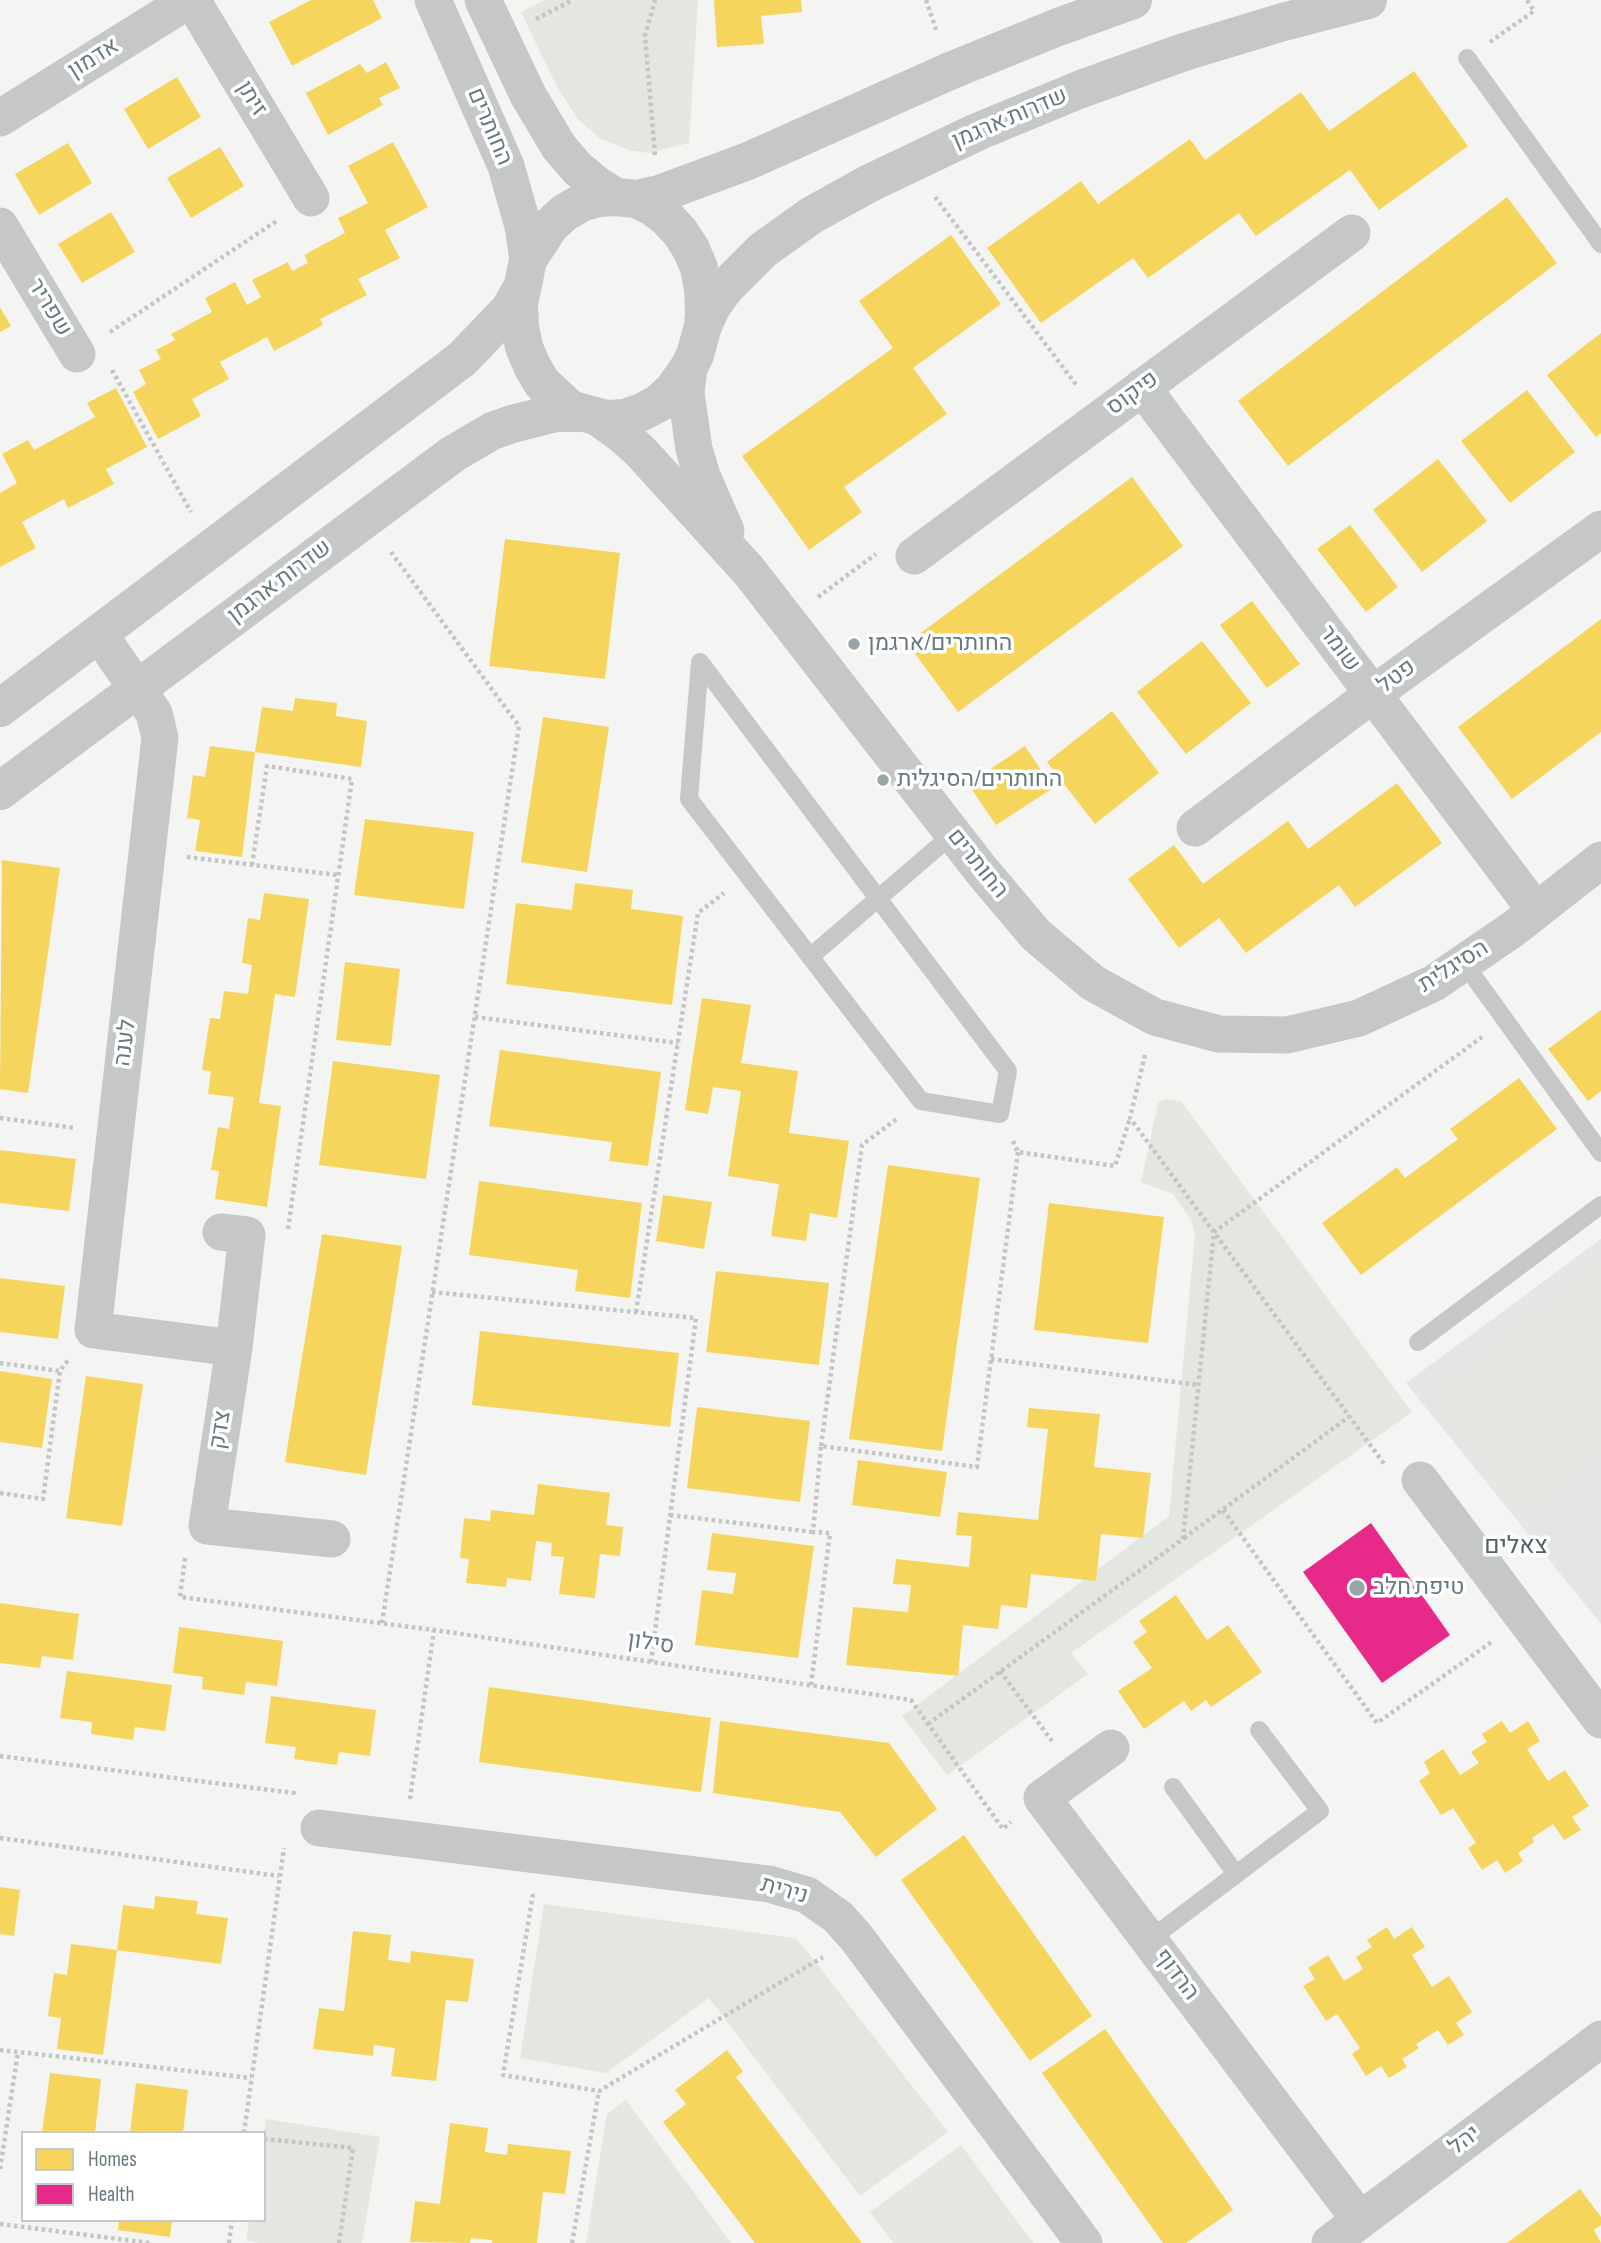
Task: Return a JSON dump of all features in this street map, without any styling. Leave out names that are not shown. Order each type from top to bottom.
[{"type":"street","name":"אדמון","points":[[0,118],[191,0]]},
{"type":"street","name":"זיתן","points":[[191,0],[311,198]]},
{"type":"street","name":"החותרים","points":[[433,0],[506,166],[523,226],[524,276]]},
{"type":"street","name":"החותרים","points":[[483,0],[528,95],[559,147],[577,168],[596,184],[637,197]]},
{"type":"street","points":[[0,708],[462,359],[509,310],[544,234],[564,213],[589,201],[637,197],[748,161],[950,71],[1133,0]]},
{"type":"street","name":"שדרות ארגמן","points":[[703,326],[712,306],[726,287],[763,250],[813,215],[870,183],[977,132],[1082,89],[1184,52],[1368,0]]},
{"type":"street","points":[[524,276],[520,326],[532,366],[555,398],[570,409],[589,415],[625,418],[659,403],[673,390],[689,367],[703,326],[703,289],[691,248],[667,218],[637,197]]},
{"type":"street","name":"שפריר","points":[[0,226],[87,348]]},
{"type":"street","name":"פיקוס","points":[[914,556],[1352,233]]},
{"type":"street","name":"החותרים","points":[[689,367],[686,394],[694,450],[713,503],[749,571]]},
{"type":"street","name":"שומר","points":[[1142,387],[1536,911]]},
{"type":"street","name":"החותרים","points":[[589,415],[614,428],[641,452],[749,571],[953,834],[1036,935],[1093,983],[1155,1017],[1219,1034],[1287,1035]]},
{"type":"street","name":"שדרות ארגמן","points":[[0,791],[433,466],[492,431],[533,417],[589,415]]},
{"type":"street","name":"פטל","points":[[1195,828],[1373,694],[1601,529]]},
{"type":"street","name":"לענה","points":[[93,1330],[160,738],[154,713],[99,634]]},
{"type":"street","name":"הסיגלית","points":[[1287,1035],[1359,1018],[1434,983],[1536,911],[1601,860]]},
{"type":"street","name":"צדק","points":[[234,1233],[234,1348],[207,1526],[332,1539]]},
{"type":"street","points":[[93,1330],[234,1348]]},
{"type":"street","points":[[1420,1480],[1601,1720]]},
{"type":"street","points":[[1042,1798],[1111,1748]]},
{"type":"street","name":"הרדוף","points":[[1042,1798],[1360,2220]]},
{"type":"street","name":"נירית","points":[[303,1826],[782,1886],[818,1901],[838,1917],[856,1937],[1084,2243]]},
{"type":"street","name":"יהל","points":[[1330,2243],[1601,2039]]},
{"type":"lane","points":[[1466,58],[1601,244]]},
{"type":"lane","points":[[699,663],[878,899],[1008,1071],[1000,1114],[921,1101],[689,799],[699,663]]},
{"type":"lane","points":[[810,957],[953,834]]},
{"type":"lane","points":[[1464,963],[1601,1153]]},
{"type":"lane","points":[[1418,1342],[1601,1205]]},
{"type":"lane","points":[[1149,1940],[1320,1811],[1259,1730]]},
{"type":"lane","points":[[1173,1787],[1237,1874]]},
{"type":"path","points":[[637,197],[645,36],[655,0]]},
{"type":"path","points":[[1466,58],[1534,11],[1527,0]]},
{"type":"path","points":[[910,164],[1101,418]]},
{"type":"path","points":[[211,549],[87,348],[311,198]]},
{"type":"path","points":[[366,517],[520,726],[382,1623]]},
{"type":"path","points":[[787,621],[895,540],[914,556]]},
{"type":"path","points":[[234,1233],[286,1242],[352,779],[267,766],[252,865]]},
{"type":"path","points":[[148,852],[338,875]]},
{"type":"path","points":[[636,1312],[698,913],[747,874]]},
{"type":"path","points":[[475,1017],[678,1043]]},
{"type":"path","points":[[1018,1152],[1115,1166],[1155,1017]]},
{"type":"path","points":[[1183,1539],[1214,1232],[1506,1020]]},
{"type":"path","points":[[813,1532],[821,1446],[862,1145],[921,1101]]},
{"type":"path","points":[[821,1446],[977,1467],[1018,1152],[1000,1114]]},
{"type":"path","points":[[0,1118],[116,1134]]},
{"type":"path","points":[[1130,1118],[1391,1472],[1420,1480]]},
{"type":"path","points":[[432,1292],[696,1318],[651,1662]]},
{"type":"path","points":[[0,1493],[43,1499],[60,1371],[93,1330]]},
{"type":"path","points":[[991,1359],[1199,1385]]},
{"type":"path","points":[[0,1363],[60,1371]]},
{"type":"path","points":[[928,1724],[1350,1416]]},
{"type":"path","points":[[1223,1510],[1377,1723],[1524,1619]]},
{"type":"path","points":[[670,1515],[830,1533],[811,1685]]},
{"type":"path","name":"סילון","points":[[180,1597],[434,1630],[911,1700],[1003,1829],[1042,1798]]},
{"type":"path","points":[[405,1839],[434,1630]]},
{"type":"path","points":[[1000,1671],[1076,1773]]},
{"type":"path","points":[[0,1756],[294,1793],[303,1826],[279,1876],[244,2131]]},
{"type":"path","points":[[0,1838],[279,1876]]},
{"type":"path","points":[[539,1856],[503,2075],[599,2091],[856,1937]]},
{"type":"path","points":[[0,2050],[251,2078]]},
{"type":"path","points":[[0,2169],[18,2052]]},
{"type":"path","points":[[572,2243],[599,2091]]},
{"type":"path","points":[[266,2138],[353,2148],[339,2243]]},
{"type":"path","points":[[229,2243],[232,2222]]},
{"type":"path","points":[[0,2224],[149,2243]]},
{"type":"shaded area","points":[[544,0],[698,0],[689,143],[648,153],[629,150],[599,138],[577,118],[556,85],[521,12]]},
{"type":"shaded area","points":[[1165,1099],[1181,1101],[1412,1412],[1071,1653],[1088,1674],[947,1775],[902,1716],[1169,1516],[1195,1234],[1191,1220],[1173,1194],[1141,1182],[1158,1103]]},
{"type":"shaded area","points":[[1601,1239],[1601,1624],[1406,1383]]},
{"type":"shaded area","points":[[1601,1263],[1601,1454],[1524,1514],[1431,1396]]},
{"type":"shaded area","points":[[544,1904],[795,1938],[948,2132],[860,2196],[709,1998],[606,2073],[520,2058]]},
{"type":"shaded area","points":[[625,2100],[731,2243],[586,2243],[607,2114]]},
{"type":"shaded area","points":[[266,2119],[380,2137],[362,2243],[246,2241],[249,2222],[266,2222]]},
{"type":"shaded area","points":[[961,2145],[1033,2243],[893,2243],[870,2212]]},
{"type":"building: Homes","points":[[311,0],[373,0],[382,18],[292,66],[269,22]]},
{"type":"building: Homes","points":[[714,0],[801,0],[802,12],[761,16],[764,44],[717,47]]},
{"type":"building: Homes","points":[[386,62],[400,88],[379,98],[383,105],[328,135],[306,93],[360,64],[367,73]]},
{"type":"building: Homes","points":[[1414,71],[1468,146],[1379,210],[1350,170],[1256,236],[1239,213],[1148,278],[1133,258],[1041,323],[987,248],[1081,181],[1098,204],[1190,139],[1205,160],[1301,92],[1329,131]]},
{"type":"building: Homes","points":[[177,77],[201,117],[148,149],[124,109]]},
{"type":"building: Homes","points":[[393,142],[428,207],[385,230],[400,258],[358,279],[367,295],[320,319],[323,325],[274,351],[267,337],[220,362],[229,379],[192,399],[201,416],[158,439],[133,392],[146,384],[139,370],[161,359],[156,350],[175,340],[171,334],[212,312],[205,298],[235,282],[247,305],[261,297],[252,280],[288,262],[292,271],[308,263],[304,255],[345,233],[338,218],[368,203],[348,166]]},
{"type":"building: Homes","points":[[68,143],[92,183],[39,215],[15,174]]},
{"type":"building: Homes","points":[[220,147],[244,186],[191,218],[167,178]]},
{"type":"building: Homes","points":[[1507,197],[1557,263],[1288,466],[1238,401]]},
{"type":"building: Homes","points":[[111,212],[135,252],[82,283],[58,244]]},
{"type":"building: Homes","points":[[951,235],[1001,304],[913,368],[947,414],[844,487],[862,512],[809,550],[742,456],[893,348],[859,301]]},
{"type":"building: Homes","points":[[0,307],[11,326],[0,332]]},
{"type":"building: Homes","points":[[1601,333],[1601,433],[1596,437],[1547,375]]},
{"type":"building: Homes","points":[[116,388],[147,447],[106,469],[114,484],[68,508],[64,499],[22,522],[36,548],[0,567],[0,493],[17,483],[2,454],[28,440],[34,450],[95,417],[87,403]]},
{"type":"building: Homes","points":[[1527,390],[1575,452],[1510,503],[1461,441]]},
{"type":"building: Homes","points":[[1438,459],[1487,521],[1422,572],[1373,510]]},
{"type":"building: Homes","points":[[1132,477],[1183,546],[958,712],[907,643]]},
{"type":"building: Homes","points":[[1350,525],[1398,587],[1366,612],[1317,549]]},
{"type":"building: Homes","points":[[505,539],[620,553],[605,679],[489,666]]},
{"type":"building: Homes","points":[[1252,601],[1300,664],[1267,688],[1220,625]]},
{"type":"building: Homes","points":[[1601,619],[1601,732],[1512,799],[1458,727]]},
{"type":"building: Homes","points":[[1202,641],[1251,703],[1186,754],[1137,692]]},
{"type":"building: Homes","points":[[295,698],[337,703],[336,716],[367,721],[361,767],[255,752],[262,707],[293,711]]},
{"type":"building: Homes","points":[[1112,711],[1159,773],[1095,824],[1047,762]]},
{"type":"building: Homes","points":[[543,717],[609,727],[587,872],[521,862]]},
{"type":"building: Homes","points":[[210,746],[255,752],[242,857],[195,851],[200,820],[187,818],[193,775],[205,777]]},
{"type":"building: Homes","points":[[1025,746],[1053,788],[996,825],[968,784]]},
{"type":"building: Homes","points":[[1397,783],[1442,843],[1355,907],[1339,885],[1246,953],[1219,918],[1179,948],[1128,879],[1174,845],[1203,884],[1288,821],[1308,849]]},
{"type":"building: Homes","points":[[365,819],[474,832],[464,909],[354,895]]},
{"type":"building: Homes","points":[[2,860],[60,868],[28,1093],[0,1089]]},
{"type":"building: Homes","points":[[575,883],[633,890],[631,909],[683,916],[672,1005],[506,984],[516,903],[572,910]]},
{"type":"building: Homes","points":[[264,893],[309,899],[295,997],[275,994],[259,1103],[281,1106],[267,1207],[215,1199],[219,1171],[211,1170],[218,1127],[229,1129],[234,1097],[208,1094],[211,1071],[202,1070],[210,1018],[220,1019],[224,991],[248,994],[252,965],[242,963],[248,918],[260,920]]},
{"type":"building: Homes","points":[[345,962],[400,969],[391,1046],[336,1040]]},
{"type":"building: Homes","points":[[702,998],[751,1005],[741,1063],[798,1071],[789,1133],[849,1141],[837,1218],[810,1213],[806,1241],[771,1236],[779,1184],[728,1176],[741,1091],[713,1087],[708,1114],[685,1110]]},
{"type":"building: Homes","points":[[1601,1010],[1601,1091],[1588,1101],[1548,1049]]},
{"type":"building: Homes","points":[[500,1050],[661,1072],[648,1166],[609,1161],[612,1142],[489,1126]]},
{"type":"building: Homes","points":[[333,1061],[440,1075],[426,1179],[319,1165]]},
{"type":"building: Homes","points":[[1519,1078],[1557,1129],[1361,1275],[1322,1223],[1397,1167],[1405,1178],[1458,1139],[1450,1129]]},
{"type":"building: Homes","points":[[0,1150],[76,1159],[69,1211],[0,1203]]},
{"type":"building: Homes","points":[[888,1165],[980,1178],[942,1451],[849,1439]]},
{"type":"building: Homes","points":[[479,1181],[642,1203],[630,1298],[575,1291],[578,1270],[469,1255]]},
{"type":"building: Homes","points":[[663,1195],[712,1202],[704,1249],[656,1241]]},
{"type":"building: Homes","points":[[1049,1203],[1164,1217],[1148,1343],[1034,1330]]},
{"type":"building: Homes","points":[[322,1234],[402,1246],[366,1475],[285,1462]]},
{"type":"building: Homes","points":[[716,1271],[829,1283],[819,1365],[706,1352]]},
{"type":"building: Homes","points":[[0,1278],[65,1286],[58,1339],[0,1332]]},
{"type":"building: Homes","points":[[480,1331],[679,1353],[670,1427],[472,1405]]},
{"type":"building: Homes","points":[[0,1371],[52,1379],[42,1448],[0,1442]]},
{"type":"building: Homes","points":[[86,1376],[143,1384],[122,1526],[66,1518]]},
{"type":"building: Homes","points":[[697,1407],[810,1421],[800,1502],[687,1488]]},
{"type":"building: Homes","points":[[1029,1408],[1100,1414],[1094,1467],[1151,1473],[1143,1538],[1101,1534],[1096,1581],[1031,1574],[1027,1608],[1001,1605],[998,1629],[963,1625],[958,1676],[846,1665],[853,1607],[908,1612],[911,1585],[893,1584],[896,1559],[969,1567],[972,1536],[956,1535],[958,1512],[1038,1520],[1048,1429],[1027,1427]]},
{"type":"building: Homes","points":[[858,1460],[947,1472],[940,1517],[852,1505]]},
{"type":"building: Homes","points":[[538,1484],[610,1493],[606,1525],[623,1527],[620,1556],[600,1554],[595,1598],[559,1594],[564,1557],[551,1556],[552,1543],[536,1541],[531,1581],[507,1578],[506,1587],[466,1583],[469,1559],[460,1558],[464,1518],[490,1521],[491,1510],[534,1515]]},
{"type":"building: Homes","points":[[712,1533],[814,1546],[798,1658],[695,1645],[702,1590],[733,1594],[736,1573],[707,1570]]},
{"type":"building: Homes","points":[[1176,1595],[1207,1640],[1228,1625],[1262,1672],[1211,1707],[1206,1700],[1191,1711],[1184,1701],[1144,1729],[1118,1691],[1152,1668],[1133,1642],[1147,1632],[1139,1621]]},
{"type":"building: Homes","points":[[0,1603],[79,1614],[73,1660],[42,1656],[40,1668],[0,1663]]},
{"type":"building: Homes","points":[[179,1627],[283,1641],[277,1686],[246,1682],[244,1695],[202,1689],[203,1677],[173,1673]]},
{"type":"building: Homes","points":[[67,1671],[172,1685],[165,1731],[135,1727],[133,1740],[91,1734],[92,1722],[60,1718]]},
{"type":"building: Homes","points":[[489,1687],[711,1718],[701,1792],[479,1762]]},
{"type":"building: Homes","points":[[271,1696],[376,1710],[370,1756],[339,1752],[337,1765],[294,1759],[296,1747],[265,1743]]},
{"type":"building: Homes","points":[[720,1721],[889,1743],[937,1809],[876,1857],[840,1812],[713,1793]]},
{"type":"building: Homes","points":[[1502,1721],[1510,1733],[1528,1721],[1540,1741],[1527,1749],[1548,1781],[1565,1770],[1589,1806],[1572,1817],[1581,1830],[1564,1840],[1553,1824],[1532,1838],[1534,1842],[1518,1853],[1523,1861],[1505,1873],[1497,1860],[1482,1870],[1468,1848],[1476,1843],[1453,1808],[1441,1815],[1419,1781],[1430,1773],[1424,1762],[1443,1749],[1460,1775],[1479,1763],[1471,1752],[1487,1742],[1482,1734]]},
{"type":"building: Homes","points":[[964,1835],[1092,2016],[1030,2061],[901,1880]]},
{"type":"building: Homes","points":[[0,1887],[20,1890],[14,1936],[0,1934]]},
{"type":"building: Homes","points":[[155,1896],[198,1901],[196,1914],[228,1918],[221,1964],[117,1950],[123,1905],[154,1909]]},
{"type":"building: Homes","points":[[1387,1927],[1394,1939],[1412,1927],[1425,1947],[1412,1955],[1432,1987],[1449,1976],[1472,2012],[1456,2023],[1464,2035],[1448,2045],[1438,2030],[1416,2044],[1419,2048],[1402,2059],[1407,2067],[1389,2078],[1381,2066],[1366,2076],[1352,2054],[1360,2048],[1337,2014],[1326,2021],[1303,1986],[1315,1979],[1308,1968],[1328,1955],[1344,1981],[1363,1969],[1356,1957],[1372,1947],[1367,1940]]},
{"type":"building: Homes","points":[[353,1931],[391,1935],[388,1960],[410,1963],[411,1951],[474,1959],[468,2002],[446,2000],[436,2081],[391,2076],[395,2048],[374,2045],[373,2056],[313,2049],[319,2008],[344,2011]]},
{"type":"building: Homes","points":[[71,1944],[117,1950],[103,2055],[57,2049],[61,2018],[48,2016],[54,1973],[67,1975]]},
{"type":"building: Homes","points":[[1105,2029],[1233,2210],[1186,2243],[1163,2243],[1042,2073]]},
{"type":"building: Homes","points":[[727,2050],[743,2071],[736,2077],[862,2243],[755,2243],[663,2122],[686,2104],[675,2090]]},
{"type":"building: Homes","points":[[50,2073],[101,2079],[95,2131],[42,2131]]},
{"type":"building: Homes","points":[[136,2083],[188,2090],[183,2131],[130,2131]]},
{"type":"building: Homes","points":[[450,2123],[488,2128],[485,2152],[507,2155],[508,2144],[571,2151],[565,2194],[543,2192],[537,2243],[492,2243],[492,2240],[471,2238],[470,2243],[410,2242],[415,2201],[440,2204]]},
{"type":"building: Homes","points":[[1580,2189],[1601,2217],[1601,2225],[1594,2230],[1601,2243],[1507,2243]]},
{"type":"building: Homes","points":[[119,2222],[172,2222],[170,2237],[118,2230]]},
{"type":"building: Health","points":[[1371,1523],[1450,1635],[1382,1683],[1303,1572]]},
{"type":"place","name":"החותרים/ארגמן","points":[[854,644]]},
{"type":"place","name":"החותרים/הסיגלית","points":[[883,780]]},
{"type":"place","name":"טיפת חלב","points":[[1357,1588]]},
{"type":"district","name":"צאלים","points":[[1516,1547]]}]
